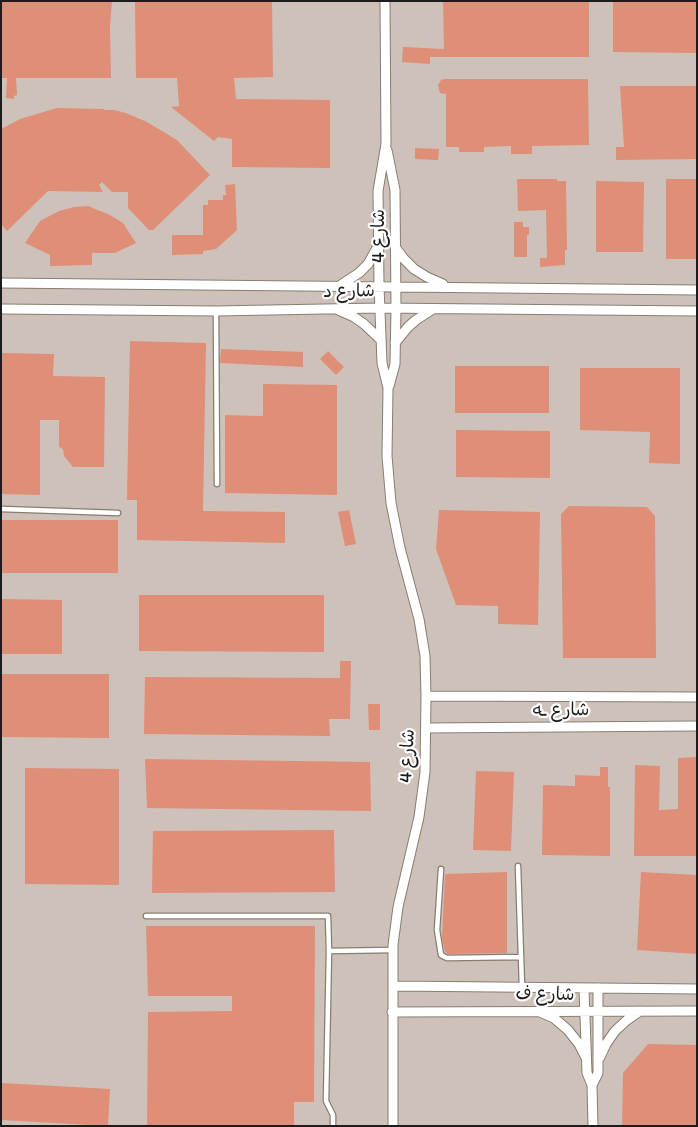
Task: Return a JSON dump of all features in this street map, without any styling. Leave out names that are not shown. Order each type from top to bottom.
[{"type":"street","name":"شارع 4","points":[[385,1],[386,144],[378,192],[378,243],[382,363],[388,388],[387,456],[391,503],[400,548],[419,619],[424,656],[426,696],[425,772],[419,817],[398,907],[393,950],[393,1126]]},
{"type":"street","name":"شارع 4","points":[[386,144],[395,190],[396,308],[395,364],[388,388]]},
{"type":"street","points":[[338,285],[349,280],[363,269],[374,254],[378,243]]},
{"type":"street","points":[[395,247],[414,269],[427,277],[453,287]]},
{"type":"street","name":"شارع د","points":[[1,282],[697,290]]},
{"type":"street","points":[[333,308],[354,317],[381,340]]},
{"type":"street","name":"شارع د","points":[[1,309],[216,311],[396,308],[697,311]]},
{"type":"street","points":[[395,344],[412,323],[434,309]]},
{"type":"street","name":"شارع ـه","points":[[426,696],[697,697]]},
{"type":"street","name":"شارع ـه","points":[[426,728],[697,726]]},
{"type":"street","name":"شارع ف","points":[[394,986],[697,989]]},
{"type":"street","points":[[592,1085],[598,1073],[599,1060],[598,988]]},
{"type":"street","points":[[584,989],[587,1073],[592,1085],[593,1126]]},
{"type":"street","points":[[538,1010],[554,1018],[568,1030],[579,1044],[587,1060]]},
{"type":"street","name":"شارع ف","points":[[392,1012],[538,1010],[599,1012],[697,1011]]},
{"type":"street","points":[[599,1060],[606,1044],[616,1031],[627,1020],[641,1011]]},
{"type":"lane","points":[[216,311],[217,484]]},
{"type":"lane","points":[[1,509],[118,513]]},
{"type":"lane","points":[[518,866],[522,988]]},
{"type":"lane","points":[[441,869],[437,930],[441,955],[448,958],[520,957]]},
{"type":"lane","points":[[146,916],[328,916],[326,1101],[333,1115],[333,1126]]},
{"type":"lane","points":[[328,951],[393,950]]},
{"type":"shaded area","points":[[1,1],[697,1],[697,1126],[1,1126]]},
{"type":"building","points":[[1,1],[112,1],[110,27],[111,78],[16,78],[17,95],[14,96],[14,99],[6,98],[7,78],[1,78]]},
{"type":"building","points":[[135,1],[272,1],[273,77],[234,78],[236,99],[330,100],[330,168],[232,167],[232,139],[218,137],[214,141],[171,107],[179,106],[177,78],[136,78]]},
{"type":"building","points":[[443,1],[589,1],[589,57],[430,57],[430,64],[402,62],[403,47],[444,49]]},
{"type":"building","points":[[613,1],[697,1],[697,53],[613,52]]},
{"type":"building","points":[[588,79],[589,145],[532,146],[532,154],[511,154],[511,146],[484,147],[484,152],[459,152],[459,147],[446,147],[446,94],[440,93],[438,85],[441,80]]},
{"type":"building","points":[[620,86],[697,86],[697,159],[616,160],[616,147],[624,147]]},
{"type":"building","points":[[57,108],[114,110],[147,122],[177,140],[210,175],[153,230],[149,230],[128,208],[128,192],[112,192],[102,182],[99,185],[103,192],[48,191],[7,231],[1,224],[1,129],[20,119]]},
{"type":"building","points":[[415,148],[439,149],[438,160],[415,159]]},
{"type":"building","points":[[517,179],[557,179],[557,181],[566,181],[567,250],[565,250],[565,265],[540,267],[540,258],[547,258],[546,210],[518,211]]},
{"type":"building","points":[[666,179],[697,179],[697,259],[666,259]]},
{"type":"building","points":[[596,181],[644,182],[643,252],[596,252]]},
{"type":"building","points":[[235,184],[237,230],[216,249],[203,251],[203,254],[172,255],[172,235],[203,235],[203,205],[208,205],[208,200],[223,200],[223,195],[226,195],[225,185]]},
{"type":"building","points":[[88,206],[110,215],[123,223],[136,243],[115,253],[92,253],[92,265],[50,266],[50,255],[25,243],[40,221],[59,211]]},
{"type":"building","points":[[514,222],[523,222],[523,227],[529,227],[527,257],[514,257]]},
{"type":"building","points":[[130,341],[206,343],[203,511],[285,512],[285,543],[137,540],[137,500],[127,500]]},
{"type":"building","points":[[221,349],[303,352],[303,367],[220,363]]},
{"type":"building","points":[[328,351],[344,367],[336,375],[320,359]]},
{"type":"building","points":[[1,353],[54,354],[53,376],[105,377],[104,467],[73,467],[64,456],[63,449],[59,447],[59,420],[40,420],[40,495],[1,494]]},
{"type":"building","points":[[455,366],[549,366],[549,413],[455,413]]},
{"type":"building","points":[[580,368],[680,368],[680,464],[649,463],[650,432],[580,430]]},
{"type":"building","points":[[263,384],[337,385],[337,495],[225,493],[225,415],[263,416]]},
{"type":"building","points":[[456,430],[550,431],[550,478],[456,477]]},
{"type":"building","points":[[569,506],[647,507],[655,516],[656,658],[563,658],[561,514]]},
{"type":"building","points":[[349,510],[356,544],[345,546],[338,512]]},
{"type":"building","points":[[439,510],[540,512],[538,625],[498,624],[498,606],[456,605],[436,549]]},
{"type":"building","points":[[1,520],[118,520],[118,573],[1,573]]},
{"type":"building","points":[[139,595],[324,595],[324,652],[139,651]]},
{"type":"building","points":[[1,599],[62,600],[62,654],[1,654]]},
{"type":"building","points":[[340,661],[351,661],[350,719],[329,719],[330,736],[144,734],[145,677],[340,678]]},
{"type":"building","points":[[1,674],[109,674],[109,738],[1,737]]},
{"type":"building","points":[[368,704],[380,704],[380,730],[369,730]]},
{"type":"building","points":[[697,757],[697,856],[634,856],[635,765],[660,766],[659,810],[678,809],[678,758]]},
{"type":"building","points":[[145,759],[370,762],[371,811],[147,808]]},
{"type":"building","points":[[600,767],[608,767],[608,787],[610,787],[610,856],[542,855],[543,785],[575,786],[575,775],[600,776]]},
{"type":"building","points":[[25,768],[119,769],[119,885],[25,884]]},
{"type":"building","points":[[476,771],[514,772],[511,851],[473,850]]},
{"type":"building","points":[[334,830],[335,892],[152,893],[153,831]]},
{"type":"building","points":[[507,872],[507,953],[448,954],[445,952],[442,938],[445,874]]},
{"type":"building","points":[[641,872],[697,875],[697,954],[637,950]]},
{"type":"building","points":[[146,926],[315,926],[314,1102],[294,1102],[294,1126],[147,1126],[148,1012],[232,1011],[232,996],[148,996]]},
{"type":"building","points":[[648,1044],[697,1045],[697,1126],[622,1126],[623,1073]]},
{"type":"building","points":[[1,1083],[110,1089],[108,1126],[1,1120]]}]
